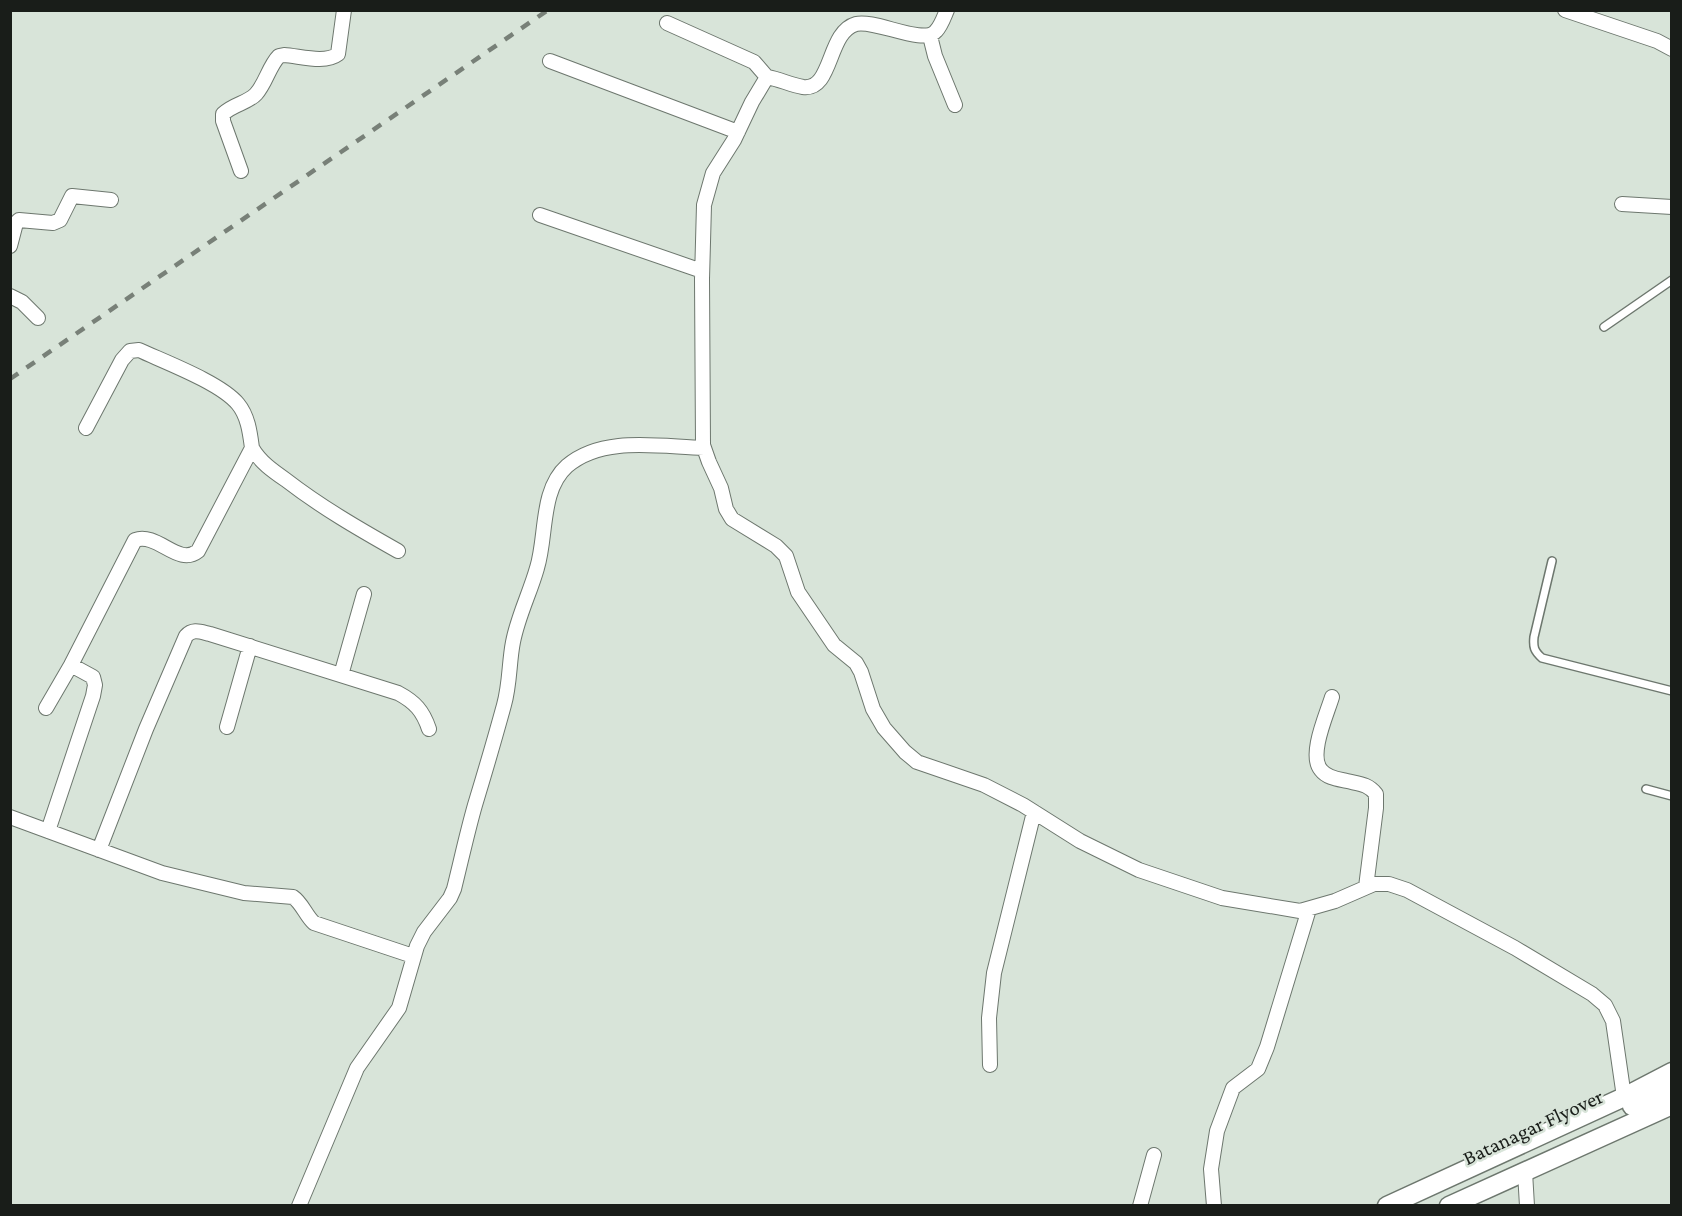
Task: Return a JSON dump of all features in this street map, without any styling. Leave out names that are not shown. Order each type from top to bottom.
[{"type":"street","points":[[241,171],[223,121],[224,114],[228,109],[252,98],[258,92],[279,56],[320,58],[334,57],[338,54],[344,10]]},
{"type":"street","points":[[667,24],[754,62],[767,77],[812,87],[819,82],[840,34],[854,24],[866,22],[930,36],[936,31],[947,10]]},
{"type":"street","points":[[1565,10],[1657,41],[1671,49]]},
{"type":"street","points":[[930,36],[934,56],[955,105]]},
{"type":"street","points":[[550,61],[738,132]]},
{"type":"street","points":[[767,77],[713,173],[704,205],[702,271],[704,448],[721,488],[726,509],[732,519],[776,546],[786,556],[798,592],[834,645],[856,663],[873,709],[884,728],[917,762],[984,785],[1034,812],[1080,841],[1139,870],[1222,898],[1300,911],[1335,901],[1374,885],[1389,885],[1407,890],[1515,948],[1592,994],[1605,1005],[1613,1021],[1624,1097]]},
{"type":"street","points":[[10,246],[16,223],[20,220],[53,223],[60,220],[72,196],[111,200]]},
{"type":"street","points":[[1622,204],[1671,207]]},
{"type":"street","points":[[540,215],[702,271]]},
{"type":"street","points":[[10,296],[22,302],[38,318]]},
{"type":"street","points":[[86,428],[122,360],[130,351],[139,350],[230,396],[244,415],[252,448],[263,463],[356,528],[398,551]]},
{"type":"street","points":[[299,1206],[357,1068],[399,1008],[404,998],[413,956],[424,932],[450,898],[454,889],[474,808],[505,702],[513,642],[537,568],[545,531],[547,506],[556,480],[570,464],[600,449],[620,446],[704,448]]},
{"type":"street","points":[[46,708],[71,665],[135,540],[150,539],[183,556],[192,556],[198,551],[252,448]]},
{"type":"street","points":[[341,675],[364,594]]},
{"type":"street","points":[[99,850],[146,729],[186,636],[194,631],[250,646],[407,698],[424,714],[429,729]]},
{"type":"street","points":[[227,727],[250,646]]},
{"type":"street","points":[[48,831],[95,685],[93,677],[71,665]]},
{"type":"street","points":[[1332,697],[1318,743],[1316,760],[1321,771],[1331,777],[1369,785],[1376,794],[1366,887]]},
{"type":"street","points":[[990,1065],[989,1018],[994,973],[1034,812]]},
{"type":"street","points":[[10,817],[162,873],[244,892],[292,897],[297,900],[307,917],[314,923],[413,956]]},
{"type":"street","points":[[1214,1206],[1211,1169],[1217,1131],[1233,1088],[1258,1068],[1267,1047],[1309,909]]},
{"type":"street","points":[[1387,1206],[1624,1097],[1671,1072]]},
{"type":"street","name":"Batanagar Flyover","points":[[1412,1206],[1671,1087]]},
{"type":"street","points":[[1449,1206],[1671,1105]]},
{"type":"street","points":[[1140,1206],[1154,1155]]},
{"type":"street","points":[[1525,1172],[1527,1206]]},
{"type":"lane","points":[[1604,327],[1671,280]]},
{"type":"lane","points":[[1552,561],[1534,637],[1535,652],[1542,657],[1671,692]]},
{"type":"lane","points":[[1646,789],[1671,796]]},
{"type":"railway","points":[[10,379],[548,10]]}]
